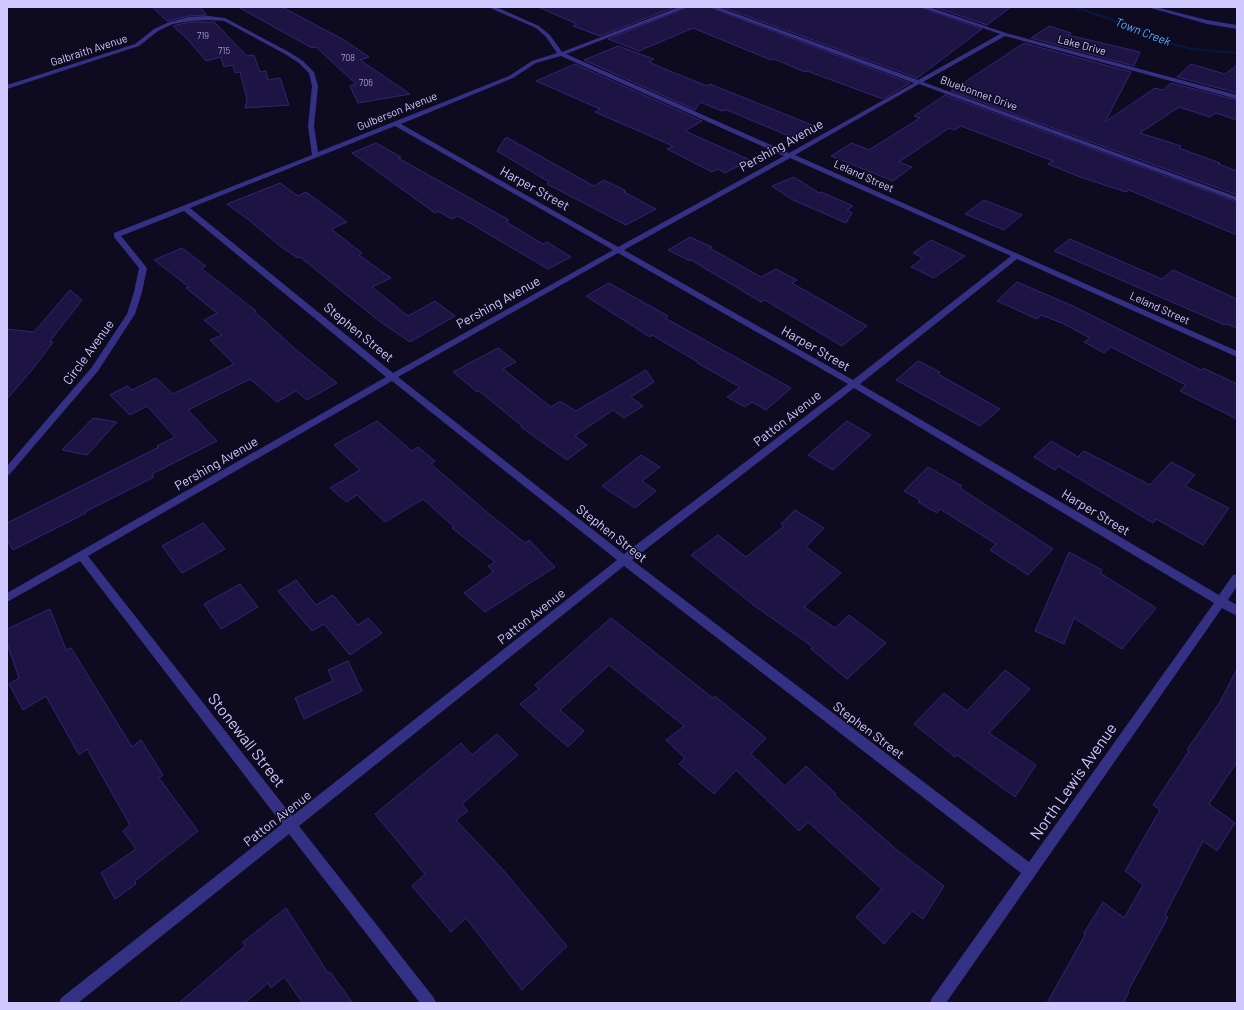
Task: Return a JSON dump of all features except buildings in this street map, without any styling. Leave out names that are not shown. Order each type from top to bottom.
[{"type":"street","name":"Leland Street","points":[[491,7],[545,32],[553,46],[561,54],[1237,354]]},
{"type":"street","name":"Gulberson Avenue","points":[[117,235],[511,77],[534,62],[561,54],[684,7]]},
{"type":"street","name":"Bluebonnet Drive","points":[[713,7],[1237,199]]},
{"type":"street","name":"Lake Drive","points":[[924,7],[1004,34],[1237,97]]},
{"type":"street","points":[[1150,7],[1206,22],[1237,27]]},
{"type":"street","name":"Galbraith Avenue","points":[[7,87],[137,45],[156,30],[171,24],[189,19],[208,18],[225,20],[237,25],[287,53],[301,62],[312,73],[315,86],[311,126],[315,156]]},
{"type":"street","name":"Pershing Avenue","points":[[7,598],[392,377],[1004,34]]},
{"type":"street","name":"Harper Street","points":[[395,123],[854,384],[1237,611]]},
{"type":"street","name":"Stephen Street","points":[[185,208],[392,377],[624,560],[1030,871]]},
{"type":"street","name":"Circle Avenue","points":[[7,472],[94,369],[131,314],[138,292],[143,268],[117,235]]},
{"type":"street","name":"Patton Avenue","points":[[66,1003],[624,560],[854,384],[1016,256]]},
{"type":"street","name":"Stonewall Street","points":[[82,556],[429,1003]]},
{"type":"street","name":"North Lewis Avenue","points":[[938,1003],[1237,578]]},
{"type":"waterway","name":"Town Creek","points":[[1074,7],[1136,28],[1158,40],[1192,49],[1237,53]]}]
